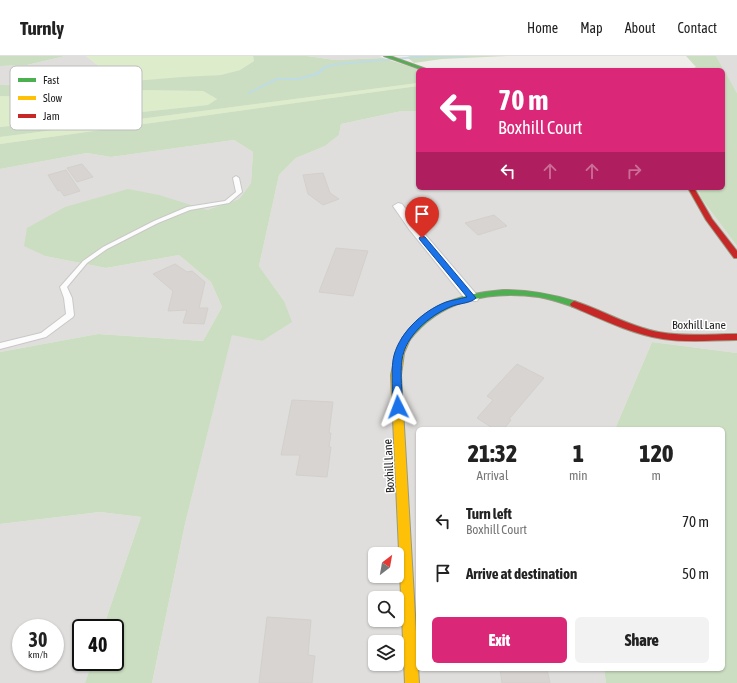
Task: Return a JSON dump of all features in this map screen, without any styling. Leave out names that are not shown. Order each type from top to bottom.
[{"type":"street","points":[[393,59],[421,68]]},
{"type":"street","points":[[692,190],[709,220],[737,256]]},
{"type":"street","points":[[398,206],[413,227],[472,298]]},
{"type":"street","name":"Boxhill Lane","points":[[412,683],[396,375],[398,360],[405,340],[424,319],[448,304],[493,293],[515,292],[558,299],[625,326],[658,336],[676,339],[737,337]]},
{"type":"lane","points":[[0,346],[43,336],[70,315],[68,298],[63,287],[85,262],[105,248],[156,222],[189,208],[228,202],[239,192],[236,178]]},
{"type":"shaded area","points":[[65,56],[86,56],[99,66],[10,66],[10,85],[0,85],[0,66],[27,65]]},
{"type":"shaded area","points":[[307,56],[380,56],[383,58],[335,60]]},
{"type":"shaded area","points":[[716,56],[737,56],[737,93],[725,72],[725,68],[723,68]]},
{"type":"shaded area","points":[[402,111],[416,111],[416,190],[699,190],[701,198],[737,246],[737,353],[652,342],[616,427],[416,427],[416,671],[604,671],[606,683],[152,683],[185,524],[232,334],[262,341],[284,301],[259,266],[279,175],[296,158],[325,146],[339,135],[341,124]]},
{"type":"shaded area","points":[[234,140],[253,152],[251,183],[239,199],[207,210],[24,245],[45,256],[106,268],[179,255],[211,282],[222,307],[203,341],[98,334],[0,352],[0,169],[87,153],[111,157]]},
{"type":"shaded area","points":[[100,512],[141,517],[106,619],[72,619],[72,671],[89,671],[85,683],[0,683],[0,524]]},
{"type":"green space","points":[[0,56],[65,56],[27,65],[0,66]]},
{"type":"green space","points":[[86,56],[253,56],[254,61],[240,70],[222,75],[142,80],[142,66],[99,66]]},
{"type":"green space","points":[[253,56],[307,56],[335,60],[383,58],[416,68],[416,83],[142,119],[142,112],[208,105],[217,99],[203,91],[142,90],[142,80],[221,75],[240,70],[254,61]]},
{"type":"green space","points":[[507,56],[442,59],[414,63],[407,57]]},
{"type":"green space","points":[[686,56],[716,56],[723,68],[694,68],[696,67]]},
{"type":"green space","points":[[725,72],[737,93],[737,246],[701,198],[699,190],[725,190]]},
{"type":"green space","points":[[416,83],[416,86],[142,124],[142,119]]},
{"type":"green space","points":[[0,85],[10,85],[10,96],[0,96]]},
{"type":"green space","points":[[416,86],[416,111],[402,111],[341,124],[339,135],[325,146],[296,158],[279,175],[259,266],[284,301],[292,322],[262,341],[232,335],[185,524],[152,683],[85,683],[89,671],[124,671],[124,619],[106,619],[141,517],[100,512],[0,524],[0,352],[98,334],[203,341],[222,307],[211,282],[179,255],[106,268],[45,256],[24,246],[27,228],[65,207],[128,189],[159,195],[207,210],[239,199],[251,183],[253,152],[234,140],[111,157],[87,153],[0,169],[0,144],[101,130],[142,130],[142,124]]},
{"type":"green space","points":[[142,90],[203,91],[217,99],[209,105],[142,112]]},
{"type":"green space","points":[[0,96],[10,96],[10,126],[0,127]]},
{"type":"green space","points":[[10,126],[10,130],[54,130],[0,137],[0,127]]},
{"type":"green space","points":[[54,130],[101,130],[0,144],[0,137]]},
{"type":"green space","points":[[652,342],[737,353],[737,683],[606,683],[604,671],[725,671],[725,427],[616,427]]},
{"type":"building","points":[[82,164],[93,177],[77,182],[67,168]]},
{"type":"building","points":[[66,170],[80,191],[64,196],[60,190],[58,191],[48,175]]},
{"type":"building","points":[[323,173],[330,193],[339,199],[323,205],[308,194],[303,175]]},
{"type":"building","points":[[494,215],[507,226],[478,235],[465,223]]},
{"type":"building","points":[[336,248],[368,251],[353,296],[319,292]]},
{"type":"building","points":[[175,264],[187,272],[192,271],[205,282],[199,308],[208,308],[204,324],[183,323],[187,310],[168,311],[173,291],[153,274]]},
{"type":"building","points":[[517,364],[544,378],[509,419],[511,420],[506,427],[491,427],[477,418],[493,400],[487,396]]},
{"type":"building","points":[[292,400],[333,402],[329,433],[331,433],[329,447],[331,447],[327,477],[296,475],[300,455],[281,455]]},
{"type":"building","points":[[267,617],[311,620],[308,655],[315,656],[312,683],[259,683]]},
{"type":"building","points":[[500,671],[547,671],[550,683],[502,683]]},
{"type":"waterway","points":[[248,93],[277,79],[297,79],[317,74],[325,67],[338,64],[427,56],[467,56]]},
{"type":"traffic: fast","points":[[386,56],[421,68]]},
{"type":"traffic: fast","points":[[406,339],[419,324],[434,312],[450,304],[485,294],[522,292],[557,298],[574,304]]},
{"type":"traffic: slow","points":[[406,339],[400,353],[396,375],[412,683]]},
{"type":"traffic: jam","points":[[692,190],[709,220],[737,256]]},
{"type":"traffic: jam","points":[[574,304],[618,323],[651,334],[681,338],[737,337]]},
{"type":"route","points":[[398,407],[396,375],[398,360],[405,340],[416,326],[433,313],[448,304],[472,298],[422,238]]}]
